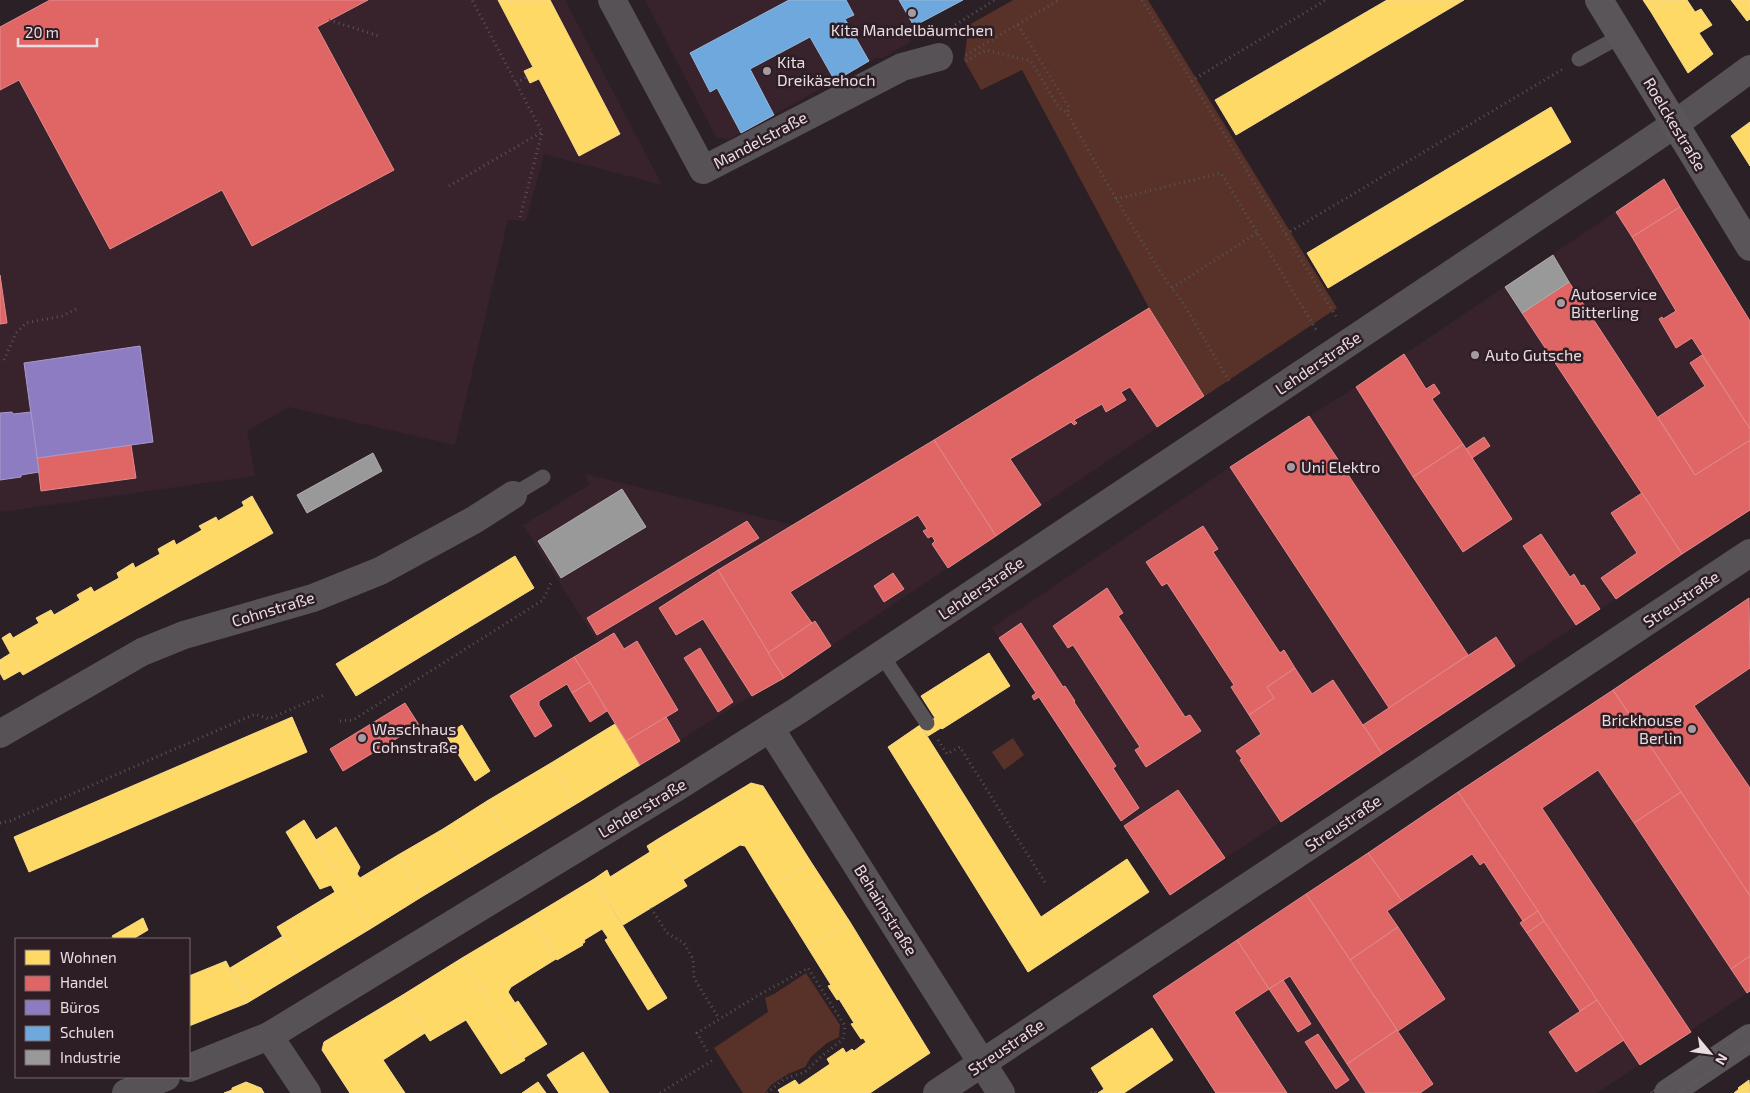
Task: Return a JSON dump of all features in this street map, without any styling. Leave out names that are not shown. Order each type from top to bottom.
[{"type":"street","name":"Mandelstraße","points":[[612,0],[703,170],[902,66],[939,57]]},
{"type":"street","name":"Roelckestraße","points":[[1599,0],[1750,248]]},
{"type":"street","name":"Lehderstraße","points":[[190,1068],[269,1036],[677,787],[770,728],[1675,124],[1750,68]]},
{"type":"street","name":"Cohnstraße","points":[[0,734],[142,652],[184,635],[313,598],[380,571],[474,520],[513,496]]},
{"type":"street","name":"Streustraße","points":[[937,1093],[1750,553]]},
{"type":"street","name":"Behaimstraße","points":[[770,728],[1000,1093]]},
{"type":"street","points":[[269,1036],[306,1093]]},
{"type":"street","points":[[1668,1093],[1750,1038]]},
{"type":"street","points":[[126,1093],[164,1078]]},
{"type":"lane","points":[[1579,60],[1621,36]]},
{"type":"lane","name":"Cohnstraße","points":[[513,496],[543,477]]},
{"type":"lane","points":[[881,654],[930,728]]},
{"type":"path","points":[[472,0],[542,132],[520,217]]},
{"type":"path","points":[[955,25],[995,0]]},
{"type":"path","points":[[968,54],[1059,0]]},
{"type":"path","points":[[1142,0],[1337,318]]},
{"type":"path","points":[[1191,81],[1326,0]]},
{"type":"path","points":[[329,20],[378,36]]},
{"type":"path","points":[[1018,25],[1069,107],[1067,113]]},
{"type":"path","points":[[968,61],[986,50],[1031,60],[1059,108],[1067,113],[1162,276],[1183,303],[1230,381]]},
{"type":"path","points":[[1286,234],[1579,60]]},
{"type":"path","points":[[516,83],[526,77]]},
{"type":"path","points":[[449,186],[542,132]]},
{"type":"path","points":[[1116,199],[1221,173],[1317,331]]},
{"type":"path","points":[[1172,288],[1257,233]]},
{"type":"path","points":[[4,360],[16,333],[26,323],[62,316],[78,308]]},
{"type":"path","points":[[340,721],[353,720],[543,600],[551,584]]},
{"type":"path","points":[[0,823],[10,821],[255,714],[269,719],[324,696]]},
{"type":"path","points":[[930,728],[947,754],[960,747],[1046,884]]},
{"type":"path","points":[[651,908],[667,933],[684,943],[693,959],[694,978],[719,1019]]},
{"type":"path","points":[[707,1051],[697,1033],[808,968],[845,1026],[843,1039],[805,1072],[784,1079],[767,1093]]},
{"type":"path","points":[[660,1093],[713,1060]]},
{"type":"path","points":[[1091,1093],[1095,1091],[1096,1093]]},
{"type":"shaded area","points":[[50,0],[565,0],[662,185],[544,154],[526,221],[508,220],[455,445],[289,407],[247,431],[255,476],[0,512],[0,27]]},
{"type":"shaded area","name":"Kita Dreikäsehoch","points":[[645,0],[963,0],[914,26],[916,29],[907,34],[911,42],[880,59],[878,57],[728,140],[716,137]]},
{"type":"shaded area","points":[[1013,0],[1148,0],[1337,308],[1205,396],[1149,308],[1022,70],[981,90],[964,60],[969,25]]},
{"type":"shaded area","points":[[1664,179],[1750,321],[1750,510],[1170,895],[992,628],[1230,467],[1356,387]]},
{"type":"shaded area","points":[[1149,308],[1205,396],[831,646],[640,765],[574,657],[598,643],[523,525],[589,485],[585,474],[793,525]]},
{"type":"shaded area","points":[[1750,598],[1750,991],[1597,1093],[1216,1093],[1153,997]]},
{"type":"shaded area","points":[[1013,738],[1024,755],[1004,770],[992,752]]},
{"type":"shaded area","points":[[806,973],[840,1025],[839,1037],[827,1043],[811,1057],[805,1067],[788,1074],[771,1085],[765,1093],[743,1093],[714,1048],[768,1012],[765,998]]},
{"type":"building: Wohnen","points":[[498,0],[550,0],[620,134],[579,156],[539,79],[530,83],[524,71],[533,67]]},
{"type":"building: Wohnen","points":[[1387,0],[1464,0],[1236,135],[1215,100]]},
{"type":"building: Wohnen","points":[[1643,0],[1670,0],[1651,12]]},
{"type":"building: Wohnen","points":[[1670,0],[1687,0],[1695,12],[1701,9],[1712,25],[1699,33],[1713,54],[1688,73],[1651,12]]},
{"type":"building: Wohnen","points":[[1731,0],[1750,0],[1750,19],[1747,21]]},
{"type":"building: Wohnen","points":[[1551,107],[1571,142],[1328,288],[1307,253]]},
{"type":"building: Wohnen","points":[[1750,122],[1750,166],[1731,136]]},
{"type":"building: Wohnen","points":[[252,496],[273,533],[23,675],[2,638],[10,633],[13,638],[39,623],[36,618],[51,610],[54,615],[80,600],[77,595],[91,587],[94,592],[119,578],[117,573],[133,563],[135,568],[160,554],[158,549],[174,540],[176,545],[202,530],[199,526],[216,517],[218,521],[244,506],[242,502]]},
{"type":"building: Wohnen","points":[[515,556],[534,588],[356,696],[336,664]]},
{"type":"building: Wohnen","points":[[11,653],[20,671],[4,680],[0,673],[0,660]]},
{"type":"building: Wohnen","points":[[989,653],[1010,686],[928,736],[921,726],[935,718],[921,696]]},
{"type":"building: Wohnen","points":[[292,717],[307,752],[29,872],[14,837]]},
{"type":"building: Wohnen","points":[[615,724],[640,765],[576,804],[551,763]]},
{"type":"building: Wohnen","points":[[462,725],[490,771],[475,781],[446,735]]},
{"type":"building: Wohnen","points":[[920,725],[1041,917],[1127,859],[1149,892],[1028,972],[888,747]]},
{"type":"building: Wohnen","points":[[551,763],[576,804],[513,842],[487,801]]},
{"type":"building: Wohnen","points":[[751,783],[763,786],[811,862],[770,887],[745,846],[740,845],[683,880],[658,839]]},
{"type":"building: Wohnen","points":[[487,801],[513,842],[468,869],[443,829]]},
{"type":"building: Wohnen","points":[[304,820],[370,929],[302,970],[277,927],[335,892],[331,885],[320,889],[286,832]]},
{"type":"building: Wohnen","points":[[336,827],[360,867],[357,874],[360,878],[398,855],[423,896],[370,929],[316,840]]},
{"type":"building: Wohnen","points":[[443,829],[468,869],[423,896],[398,855]]},
{"type":"building: Wohnen","points":[[658,839],[687,886],[623,925],[594,879],[607,870],[610,877],[650,852],[647,846]]},
{"type":"building: Wohnen","points":[[811,862],[850,922],[808,948],[770,887]]},
{"type":"building: Wohnen","points":[[594,879],[667,998],[648,1010],[605,940],[608,938],[602,929],[584,940],[583,945],[557,960],[531,917]]},
{"type":"building: Wohnen","points":[[531,917],[556,959],[511,987],[508,992],[515,1003],[518,1001],[547,1044],[524,1058],[462,958]]},
{"type":"building: Wohnen","points":[[143,918],[148,930],[135,938],[113,938],[112,936]]},
{"type":"building: Wohnen","points":[[850,922],[930,1053],[870,1093],[780,1093],[778,1090],[795,1080],[799,1085],[830,1064],[827,1059],[843,1048],[846,1053],[852,1049],[854,1051],[866,1042],[863,1038],[861,1039],[851,1024],[854,1023],[839,999],[837,1000],[828,986],[831,985],[808,948]]},
{"type":"building: Wohnen","points":[[283,936],[302,970],[247,1003],[230,968]]},
{"type":"building: Wohnen","points":[[462,958],[525,1060],[501,1074],[466,1020],[430,1041],[401,996]]},
{"type":"building: Wohnen","points":[[226,961],[247,1003],[190,1026],[190,976]]},
{"type":"building: Wohnen","points":[[401,996],[425,1033],[383,1060],[405,1093],[350,1093],[322,1050],[324,1042]]},
{"type":"building: Wohnen","points":[[1152,1028],[1173,1060],[1124,1093],[1098,1093],[1104,1089],[1091,1068]]},
{"type":"building: Wohnen","points":[[583,1052],[609,1093],[559,1093],[547,1075]]},
{"type":"building: Wohnen","points":[[1749,1080],[1750,1093],[1734,1093],[1738,1088]]},
{"type":"building: Wohnen","points":[[246,1082],[261,1088],[264,1093],[224,1093],[232,1090],[232,1088]]},
{"type":"building: Wohnen","points":[[538,1082],[546,1093],[522,1093]]},
{"type":"building: Handel","points":[[50,0],[368,0],[317,27],[394,170],[252,246],[222,190],[110,249],[19,80],[0,90],[0,27]]},
{"type":"building: Handel","points":[[1664,179],[1680,207],[1632,237],[1616,212]]},
{"type":"building: Handel","points":[[1680,207],[1750,321],[1750,429],[1692,338],[1676,348],[1659,319],[1662,317],[1663,319],[1676,311],[1632,237]]},
{"type":"building: Handel","points":[[0,275],[7,323],[0,324]]},
{"type":"building: Handel","points":[[1569,282],[1695,475],[1750,440],[1750,510],[1682,554],[1522,313]]},
{"type":"building: Handel","points":[[1149,308],[1204,396],[1157,427],[1130,387],[1121,392],[1126,400],[1106,412],[1102,404],[1074,420],[1077,423],[1074,425],[1071,422],[1010,459],[1041,505],[996,536],[934,440]]},
{"type":"building: Handel","points":[[1404,354],[1426,389],[1434,384],[1440,393],[1432,399],[1463,444],[1413,477],[1356,387]]},
{"type":"building: Handel","points":[[1702,355],[1750,429],[1750,440],[1695,475],[1658,417],[1705,386],[1690,363]]},
{"type":"building: Handel","points":[[1309,416],[1468,655],[1389,708],[1230,467]]},
{"type":"building: Handel","points":[[1484,437],[1490,446],[1472,458],[1466,449]]},
{"type":"building: Handel","points":[[934,440],[996,536],[948,568],[932,544],[935,541],[932,536],[928,538],[923,531],[927,529],[918,515],[790,592],[812,623],[768,653],[718,570]]},
{"type":"building: Handel","points":[[1463,444],[1512,519],[1463,552],[1413,477]]},
{"type":"building: Handel","points":[[131,445],[136,478],[41,491],[37,458]]},
{"type":"building: Handel","points":[[1642,493],[1682,554],[1616,599],[1601,578],[1637,553],[1611,513]]},
{"type":"building: Handel","points":[[747,521],[759,538],[597,635],[587,618]]},
{"type":"building: Handel","points":[[1203,526],[1218,549],[1213,552],[1280,653],[1284,650],[1295,668],[1267,687],[1274,698],[1249,715],[1231,687],[1234,685],[1167,583],[1162,586],[1146,562]]},
{"type":"building: Handel","points":[[1541,534],[1570,577],[1574,574],[1581,586],[1584,585],[1600,609],[1576,625],[1523,546]]},
{"type":"building: Handel","points":[[718,570],[784,678],[752,696],[703,619],[676,635],[659,608]]},
{"type":"building: Handel","points":[[893,573],[904,589],[884,602],[874,586]]},
{"type":"building: Handel","points":[[1107,588],[1123,613],[1118,616],[1185,717],[1190,715],[1201,731],[1146,767],[1135,750],[1140,747],[1073,645],[1068,648],[1053,626]]},
{"type":"building: Handel","points":[[1749,598],[1750,668],[1694,706],[1750,788],[1750,896],[1613,690]]},
{"type":"building: Handel","points":[[815,621],[831,646],[784,678],[768,653]]},
{"type":"building: Handel","points":[[1021,623],[1063,687],[1065,686],[1075,701],[1116,766],[1113,768],[1139,808],[1121,821],[1039,697],[1034,700],[1032,696],[1036,693],[999,638]]},
{"type":"building: Handel","points":[[614,633],[624,649],[637,641],[678,710],[626,741],[574,657]]},
{"type":"building: Handel","points":[[1496,637],[1515,666],[1382,754],[1363,725]]},
{"type":"building: Handel","points":[[700,648],[733,702],[718,712],[684,658]]},
{"type":"building: Handel","points":[[574,657],[590,682],[572,693],[567,684],[539,701],[539,705],[552,726],[535,737],[510,696]]},
{"type":"building: Handel","points":[[1295,668],[1312,694],[1333,680],[1382,754],[1281,822],[1236,751],[1261,734],[1249,715],[1274,698],[1267,687]]},
{"type":"building: Handel","points":[[590,682],[607,711],[590,722],[572,693]]},
{"type":"building: Handel","points":[[1613,690],[1681,792],[1634,823],[1598,770],[1542,808],[1691,1032],[1640,1065],[1458,792]]},
{"type":"building: Handel","points":[[405,703],[419,725],[343,771],[330,749]]},
{"type":"building: Handel","points":[[666,717],[680,741],[640,765],[626,741]]},
{"type":"building: Handel","points":[[1178,790],[1225,858],[1170,895],[1124,826]]},
{"type":"building: Handel","points":[[1458,792],[1538,911],[1523,921],[1484,862],[1480,865],[1472,854],[1402,901],[1368,853]]},
{"type":"building: Handel","points":[[1681,792],[1750,896],[1750,956],[1731,969],[1634,823]]},
{"type":"building: Handel","points":[[1368,853],[1402,901],[1387,911],[1398,927],[1350,960],[1306,894]]},
{"type":"building: Handel","points":[[1306,894],[1397,1030],[1347,1064],[1290,976],[1269,989],[1237,940]]},
{"type":"building: Handel","points":[[1538,911],[1544,921],[1527,933],[1520,923]]},
{"type":"building: Handel","points":[[1544,921],[1597,1000],[1580,1011],[1527,933]]},
{"type":"building: Handel","points":[[1398,927],[1445,999],[1398,1031],[1350,960]]},
{"type":"building: Handel","points":[[1237,940],[1269,989],[1234,1012],[1287,1093],[1216,1093],[1153,996]]},
{"type":"building: Handel","points":[[1750,956],[1750,991],[1747,993],[1731,969]]},
{"type":"building: Handel","points":[[1283,980],[1311,1024],[1298,1032],[1269,989]]},
{"type":"building: Handel","points":[[1597,1000],[1624,1040],[1576,1072],[1549,1032]]},
{"type":"building: Handel","points":[[1397,1030],[1433,1084],[1420,1093],[1366,1093],[1347,1064]]},
{"type":"building: Handel","points":[[1318,1034],[1349,1080],[1336,1089],[1305,1042]]},
{"type":"building: Büros","points":[[140,346],[153,442],[37,458],[24,363]]},
{"type":"building: Büros","points":[[12,412],[13,414],[31,412],[39,472],[0,480],[0,413]]},
{"type":"building: Schulen","points":[[789,0],[846,0],[854,15],[845,19],[869,61],[835,81],[810,37],[750,69],[774,115],[741,133],[717,88],[710,92],[690,53]]},
{"type":"building: Schulen","points":[[899,0],[963,0],[914,26]]},
{"type":"building: Industrie","points":[[1553,255],[1569,282],[1522,313],[1505,287]]},
{"type":"building: Industrie","points":[[373,453],[382,471],[307,513],[297,495]]},
{"type":"building: Industrie","points":[[622,489],[646,527],[561,578],[538,541]]},
{"type":"tram line","points":[[1650,1093],[1750,1026]]},
{"type":"tram line","points":[[1679,1093],[1750,1045]]},
{"type":"place","name":"Kita Mandelbäumchen","points":[[912,13]]},
{"type":"place","name":"Kita Dreikäsehoch","points":[[767,71]]},
{"type":"place","name":"Autoservice Bitterling","points":[[1561,303]]},
{"type":"place","name":"Auto Gutsche","points":[[1475,355]]},
{"type":"place","name":"Uni Elektro","points":[[1291,467]]},
{"type":"place","name":"Brickhouse Berlin","points":[[1692,729]]},
{"type":"place","name":"Waschhaus Cohnstraße","points":[[362,738]]}]
